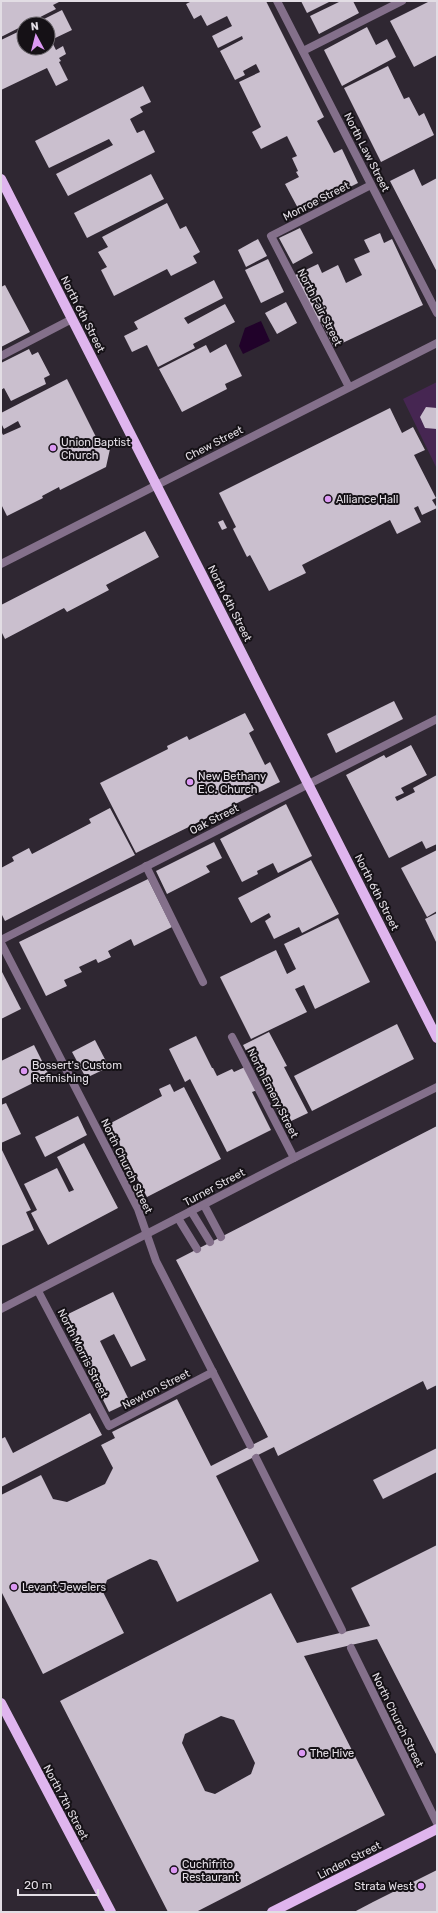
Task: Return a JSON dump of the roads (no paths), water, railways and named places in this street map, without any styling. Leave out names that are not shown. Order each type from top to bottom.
[{"type":"main road","name":"North 6th Street","points":[[1,180],[437,1038]]},
{"type":"main road","name":"North 7th Street","points":[[1,1703],[111,1912]]},
{"type":"main road","name":"Linden Street","points":[[272,1912],[437,1829]]},
{"type":"street","name":"North Law Street","points":[[277,1],[437,313]]},
{"type":"street","points":[[303,51],[402,1]]},
{"type":"street","name":"Monroe Street","points":[[271,236],[371,184]]},
{"type":"street","name":"North Fair Street","points":[[271,236],[349,387]]},
{"type":"street","points":[[1,356],[72,319]]},
{"type":"street","name":"Chew Street","points":[[1,564],[156,484],[437,343]]},
{"type":"street","name":"Oak Street","points":[[1,940],[308,783],[437,719]]},
{"type":"street","points":[[146,866],[204,982]]},
{"type":"street","name":"North Church Street","points":[[1,943],[138,1209],[156,1261],[250,1445]]},
{"type":"street","name":"North Emery Street","points":[[232,1037],[294,1158]]},
{"type":"street","name":"Turner Street","points":[[1,1309],[294,1158],[437,1087]]},
{"type":"street","points":[[204,1205],[221,1237]]},
{"type":"street","points":[[191,1211],[210,1242]]},
{"type":"street","points":[[178,1218],[197,1249]]},
{"type":"street","name":"North Morris Street","points":[[38,1290],[109,1426]]},
{"type":"street","name":"Newton Street","points":[[109,1426],[213,1372]]},
{"type":"street","points":[[256,1458],[342,1630]]},
{"type":"street","name":"North Church Street","points":[[351,1648],[437,1823]]},
{"type":"place","name":"Union Baptist Church","points":[[53,448]]},
{"type":"place","name":"Alliance Hall","points":[[328,499]]},
{"type":"place","name":"New Bethany E.C. Church","points":[[190,782]]},
{"type":"place","name":"Bossert's Custom Refinishing","points":[[24,1071]]},
{"type":"place","name":"Levant Jewelers","points":[[14,1587]]},
{"type":"place","name":"The Hive","points":[[302,1753]]},
{"type":"place","name":"Cuchifrito Restaurant","points":[[174,1870]]},
{"type":"place","name":"Strata West","points":[[421,1886]]}]
